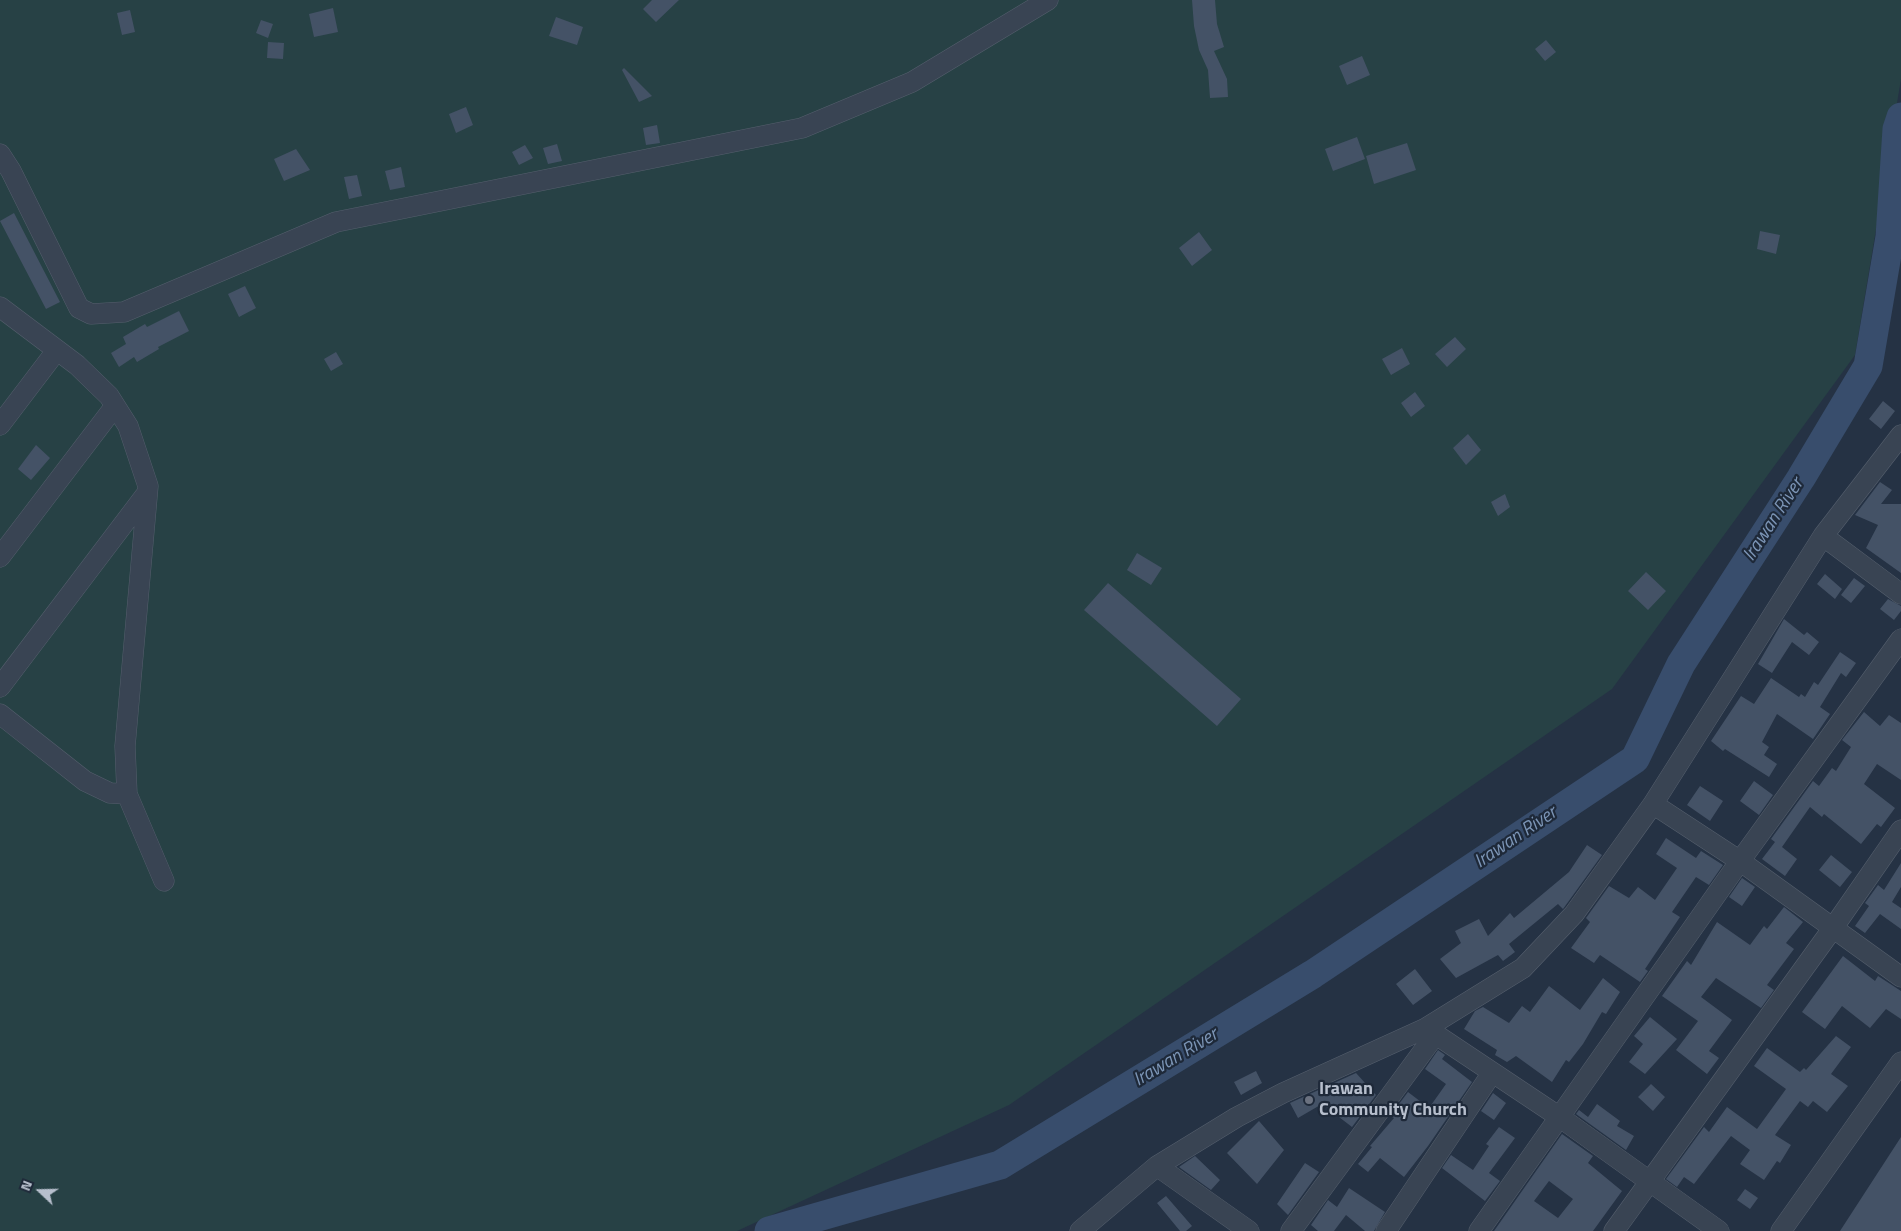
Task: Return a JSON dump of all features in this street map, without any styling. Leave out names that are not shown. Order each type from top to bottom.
[{"type":"street","points":[[0,154],[6,179],[79,308],[91,314],[124,312],[336,222],[802,128],[912,82],[1048,0]]},
{"type":"street","points":[[0,307],[57,350],[109,396],[128,426],[148,486],[125,746],[127,794],[164,881]]},
{"type":"street","points":[[0,425],[57,350]]},
{"type":"street","points":[[0,557],[116,406]]},
{"type":"street","points":[[1080,1231],[1157,1166],[1237,1117],[1283,1093],[1430,1032],[1523,968],[1574,914],[1653,804],[1823,536],[1901,435]]},
{"type":"street","points":[[0,688],[147,493]]},
{"type":"street","points":[[1823,536],[1901,594]]},
{"type":"street","points":[[1479,1231],[1561,1118],[1740,861],[1901,639]]},
{"type":"street","points":[[0,714],[85,781],[110,793],[127,794]]},
{"type":"street","points":[[1653,804],[1740,861],[1901,977]]},
{"type":"street","points":[[1614,1231],[1834,928],[1901,830]]},
{"type":"street","points":[[1430,1032],[1561,1118],[1719,1231]]},
{"type":"street","points":[[1291,1231],[1430,1032]]},
{"type":"street","points":[[1781,1231],[1901,1062]]},
{"type":"street","points":[[1386,1231],[1492,1073]]},
{"type":"street","points":[[1157,1166],[1249,1231]]},
{"type":"green space","points":[[0,0],[1901,0],[1901,79],[1855,355],[1612,689],[1009,1105],[737,1231],[0,1231]]},
{"type":"building","points":[[652,0],[679,0],[656,22],[643,9]]},
{"type":"building","points":[[1192,0],[1215,0],[1217,24],[1224,47],[1214,51],[1227,79],[1228,97],[1210,98],[1208,70],[1199,50],[1194,26]]},
{"type":"building","points":[[333,8],[338,32],[314,37],[309,14]]},
{"type":"building","points":[[130,10],[135,32],[122,35],[117,13]]},
{"type":"building","points":[[556,17],[583,27],[577,45],[549,36]]},
{"type":"building","points":[[261,20],[273,24],[268,38],[256,33]]},
{"type":"building","points":[[1546,40],[1556,52],[1545,61],[1535,49]]},
{"type":"building","points":[[268,42],[284,43],[283,59],[267,58]]},
{"type":"building","points":[[1362,56],[1370,75],[1347,85],[1339,66]]},
{"type":"building","points":[[624,68],[652,96],[639,102],[622,70]]},
{"type":"building","points":[[466,107],[473,125],[456,133],[449,114]]},
{"type":"building","points":[[657,125],[660,143],[646,145],[643,128]]},
{"type":"building","points":[[1357,137],[1365,159],[1333,171],[1325,149]]},
{"type":"building","points":[[1407,143],[1416,170],[1374,184],[1366,156]]},
{"type":"building","points":[[557,144],[562,161],[548,164],[543,148]]},
{"type":"building","points":[[525,145],[533,158],[519,165],[512,152]]},
{"type":"building","points":[[296,149],[310,170],[284,181],[274,159]]},
{"type":"building","points":[[401,167],[405,187],[390,190],[385,171]]},
{"type":"building","points":[[357,175],[362,196],[349,199],[344,177]]},
{"type":"building","points":[[14,213],[60,302],[46,309],[0,221]]},
{"type":"building","points":[[1760,231],[1780,235],[1776,254],[1757,249]]},
{"type":"building","points":[[1199,232],[1212,250],[1192,266],[1179,248]]},
{"type":"building","points":[[245,286],[256,308],[239,317],[228,294]]},
{"type":"building","points":[[179,311],[189,331],[158,347],[159,349],[137,362],[134,357],[119,367],[111,353],[126,344],[123,337],[145,324],[147,327]]},
{"type":"building","points":[[1455,337],[1466,349],[1447,367],[1435,354]]},
{"type":"building","points":[[1402,348],[1410,364],[1391,375],[1382,359]]},
{"type":"building","points":[[336,352],[343,364],[331,371],[324,359]]},
{"type":"building","points":[[1415,392],[1425,406],[1411,417],[1401,403]]},
{"type":"building","points":[[1883,401],[1895,411],[1881,429],[1869,419]]},
{"type":"building","points":[[1468,434],[1481,450],[1466,465],[1453,448]]},
{"type":"building","points":[[36,445],[50,458],[31,480],[18,469]]},
{"type":"building","points":[[1880,482],[1892,490],[1881,504],[1901,504],[1901,573],[1866,548],[1878,525],[1855,515]]},
{"type":"building","points":[[1505,494],[1510,507],[1498,516],[1491,502]]},
{"type":"building","points":[[1137,553],[1162,568],[1151,585],[1127,570]]},
{"type":"building","points":[[1646,572],[1666,591],[1648,610],[1628,591]]},
{"type":"building","points":[[1825,574],[1842,589],[1835,599],[1817,584]]},
{"type":"building","points":[[1854,578],[1865,586],[1851,603],[1841,595]]},
{"type":"building","points":[[1108,583],[1241,699],[1217,726],[1084,610]]},
{"type":"building","points":[[1888,599],[1901,606],[1901,611],[1894,620],[1880,609]]},
{"type":"building","points":[[1784,619],[1804,635],[1807,632],[1819,642],[1809,655],[1792,642],[1772,673],[1758,664]]},
{"type":"building","points":[[1840,652],[1856,663],[1846,677],[1841,673],[1820,707],[1830,714],[1813,739],[1777,714],[1762,742],[1769,747],[1764,755],[1777,764],[1769,777],[1725,749],[1723,751],[1711,741],[1741,696],[1754,704],[1771,678],[1799,697],[1801,694],[1805,697],[1814,682],[1818,685]]},
{"type":"building","points":[[1864,712],[1880,726],[1889,715],[1901,723],[1901,780],[1877,764],[1864,784],[1895,808],[1881,827],[1877,824],[1861,844],[1824,814],[1822,817],[1810,807],[1782,847],[1797,859],[1785,876],[1762,859],[1775,842],[1771,839],[1813,781],[1819,786],[1832,768],[1836,771],[1851,747],[1842,740]]},
{"type":"building","points":[[1754,781],[1773,795],[1759,815],[1740,801]]},
{"type":"building","points":[[1700,786],[1723,801],[1710,821],[1687,805]]},
{"type":"building","points":[[1666,838],[1696,858],[1701,851],[1723,865],[1709,885],[1696,877],[1672,912],[1680,917],[1645,969],[1648,971],[1640,982],[1600,955],[1594,963],[1571,948],[1590,922],[1586,918],[1609,886],[1629,898],[1638,887],[1655,900],[1677,868],[1656,854]]},
{"type":"building","points":[[1587,845],[1602,855],[1563,909],[1558,904],[1509,944],[1515,952],[1503,961],[1498,955],[1456,978],[1440,959],[1461,943],[1455,931],[1479,919],[1488,936],[1510,913],[1514,918],[1569,872]]},
{"type":"building","points":[[1831,855],[1852,872],[1840,887],[1819,870]]},
{"type":"building","points":[[1901,863],[1901,887],[1892,902],[1901,908],[1901,929],[1880,914],[1865,933],[1855,926],[1869,906],[1865,903],[1878,885],[1884,890]]},
{"type":"building","points":[[1742,878],[1755,887],[1742,906],[1729,897]]},
{"type":"building","points":[[1784,907],[1803,922],[1786,943],[1794,949],[1767,985],[1774,990],[1761,1008],[1716,978],[1701,997],[1732,1020],[1709,1051],[1719,1058],[1707,1074],[1676,1050],[1698,1021],[1662,996],[1687,961],[1691,965],[1717,922],[1750,945],[1764,926],[1767,929]]},
{"type":"building","points":[[1843,956],[1875,981],[1878,976],[1901,991],[1901,1019],[1886,1009],[1870,1028],[1842,1006],[1825,1029],[1802,1012]]},
{"type":"building","points":[[1415,969],[1432,991],[1413,1005],[1396,984]]},
{"type":"building","points":[[1603,978],[1620,992],[1606,1014],[1602,1012],[1583,1044],[1569,1062],[1566,1060],[1552,1082],[1516,1056],[1507,1062],[1495,1055],[1497,1050],[1464,1029],[1475,1011],[1483,1007],[1509,1023],[1522,1006],[1530,1012],[1549,986],[1580,1010]]},
{"type":"building","points":[[1650,1017],[1677,1039],[1645,1074],[1629,1062],[1643,1044],[1634,1036]]},
{"type":"building","points":[[1836,1036],[1851,1047],[1831,1074],[1848,1086],[1827,1112],[1813,1101],[1808,1107],[1800,1101],[1775,1135],[1791,1145],[1780,1163],[1777,1161],[1764,1180],[1740,1164],[1750,1150],[1731,1136],[1694,1184],[1684,1177],[1677,1187],[1666,1179],[1704,1127],[1709,1132],[1727,1107],[1757,1129],[1786,1089],[1754,1066],[1767,1048],[1800,1072],[1804,1068],[1806,1070]]},
{"type":"building","points":[[1438,1050],[1445,1055],[1442,1059],[1472,1082],[1404,1177],[1380,1158],[1368,1172],[1358,1164],[1372,1147],[1370,1146],[1394,1118],[1390,1116],[1408,1092],[1429,1108],[1446,1084],[1425,1069]]},
{"type":"building","points":[[1256,1071],[1262,1083],[1241,1095],[1234,1082]]},
{"type":"building","points":[[1356,1073],[1376,1095],[1352,1127],[1322,1104],[1298,1118],[1290,1103]]},
{"type":"building","points":[[1651,1084],[1665,1097],[1653,1111],[1638,1097]]},
{"type":"building","points":[[1493,1093],[1506,1103],[1494,1120],[1481,1111]]},
{"type":"building","points":[[1597,1104],[1620,1121],[1617,1126],[1634,1136],[1626,1150],[1576,1114],[1579,1110],[1588,1117]]},
{"type":"building","points":[[1259,1121],[1284,1150],[1257,1184],[1227,1153]]},
{"type":"building","points":[[1499,1127],[1515,1138],[1489,1173],[1500,1181],[1485,1201],[1442,1168],[1451,1155],[1473,1170],[1489,1146],[1486,1144]]},
{"type":"building","points":[[1562,1134],[1593,1156],[1588,1163],[1622,1191],[1593,1231],[1494,1231]],"holes":[[[1549,1181],[1573,1199],[1558,1218],[1534,1201]]]},
{"type":"building","points":[[1901,1137],[1901,1231],[1840,1231]]},
{"type":"building","points":[[1195,1156],[1220,1180],[1211,1190],[1179,1167]]},
{"type":"building","points":[[1305,1163],[1319,1172],[1288,1215],[1277,1204]]},
{"type":"building","points":[[1349,1188],[1385,1212],[1374,1231],[1365,1231],[1346,1215],[1334,1231],[1318,1231],[1311,1225],[1328,1200],[1337,1207]]},
{"type":"building","points":[[1745,1189],[1758,1198],[1750,1209],[1737,1200]]},
{"type":"building","points":[[1166,1196],[1192,1226],[1186,1231],[1180,1231],[1157,1203]]},
{"type":"waterway","name":"Irawan River","points":[[769,1231],[1000,1165],[1313,974],[1635,759],[1681,664],[1801,478],[1868,366],[1890,237],[1897,129],[1901,117]]},
{"type":"place","name":"Irawan Community Church","points":[[1309,1100]]}]
